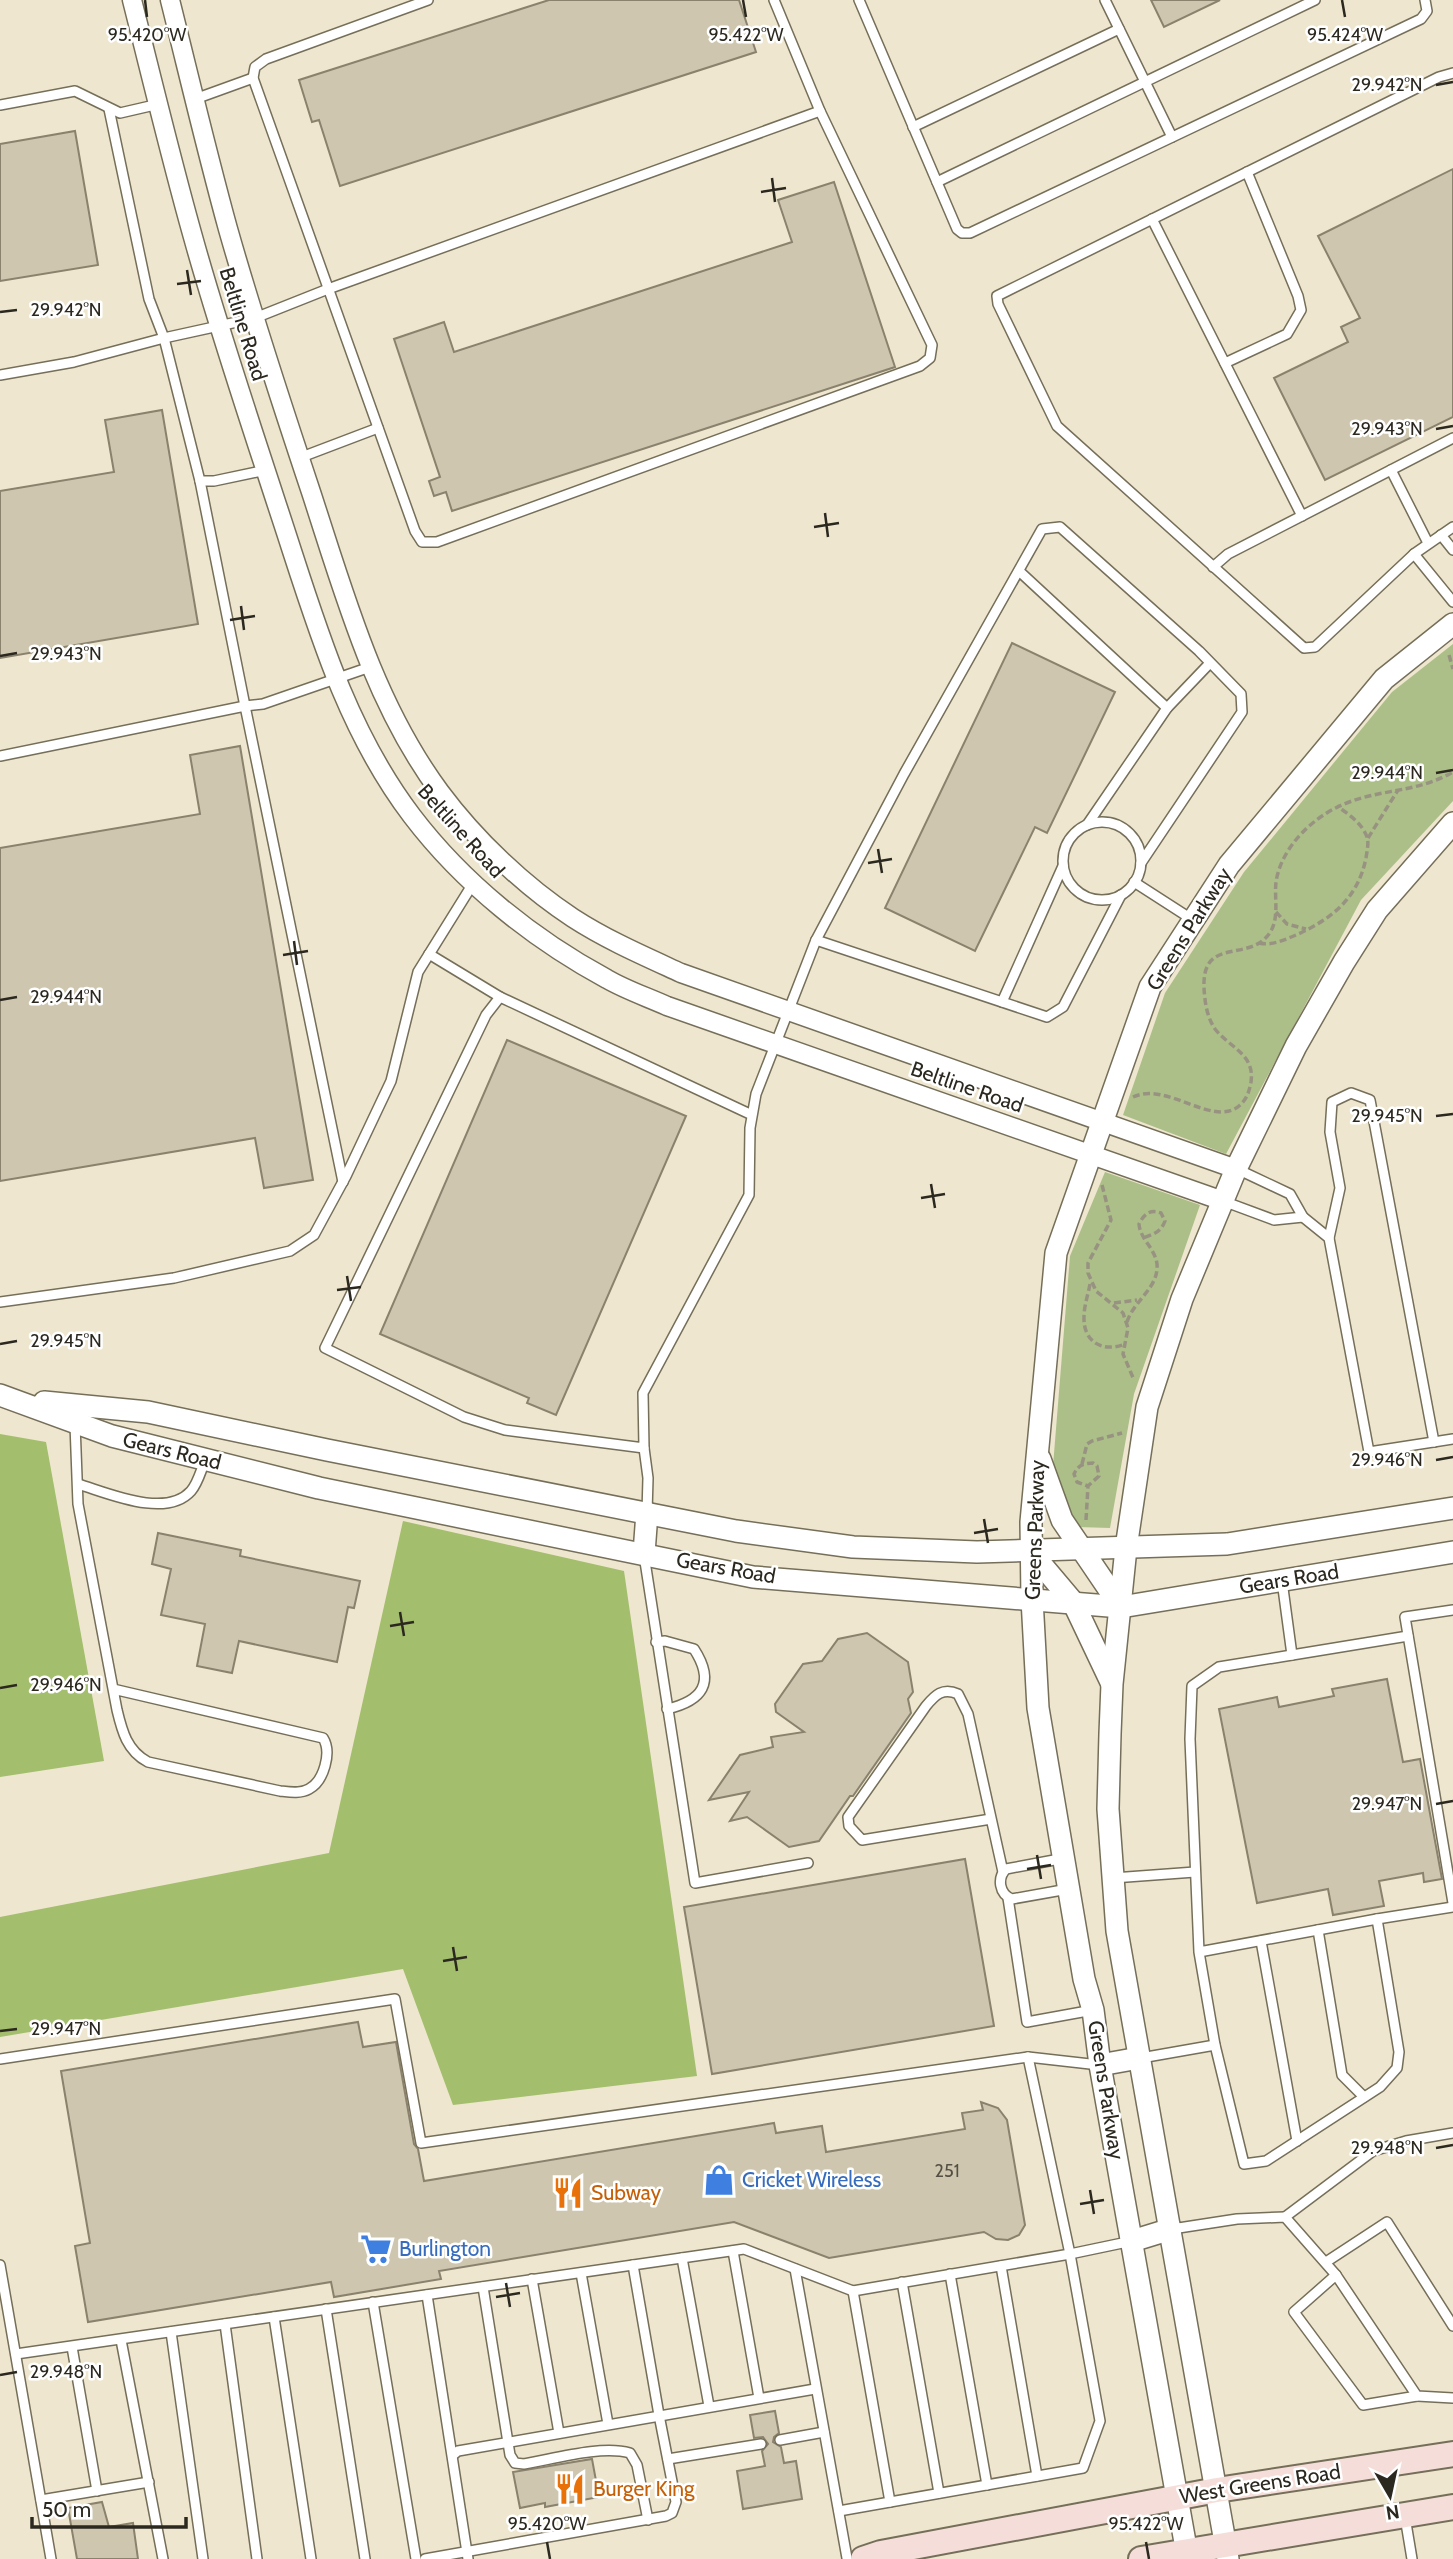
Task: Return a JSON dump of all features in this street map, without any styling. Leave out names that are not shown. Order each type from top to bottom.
[{"type":"main road","name":"West Greens Road","points":[[842,2559],[872,2556],[1217,2490],[1453,2454]]},
{"type":"main road","points":[[1141,2559],[1228,2552],[1453,2507]]},
{"type":"street","name":"Beltline Road","points":[[132,0],[193,237],[266,470],[336,679],[380,769],[412,816],[474,882],[506,911],[555,948],[609,981],[667,1006],[1223,1201]]},
{"type":"street","name":"Beltline Road","points":[[170,0],[228,227],[356,632],[380,691],[412,752],[441,794],[485,844],[528,883],[573,918],[625,947],[681,973],[1236,1169]]},
{"type":"street","name":"Greens Parkway","points":[[1187,2555],[1038,1708],[1030,1551],[1056,1253],[1150,987],[1228,865],[1384,679],[1453,624]]},
{"type":"street","name":"Greens Parkway","points":[[1228,2552],[1117,1931],[1108,1809],[1111,1684],[1126,1548],[1147,1407],[1182,1299],[1236,1169],[1296,1046],[1344,962],[1377,911],[1453,823]]},
{"type":"street","name":"Gears Road","points":[[7,1398],[148,1412],[736,1531],[853,1547],[977,1552],[1030,1551],[1084,1539],[1126,1548],[1227,1544],[1453,1508]]},
{"type":"street","name":"Gears Road","points":[[7,1398],[112,1436],[320,1488],[753,1577],[1121,1607],[1453,1552]]},
{"type":"street","points":[[320,1488],[327,1450]]},
{"type":"street","points":[[1037,1450],[1062,1520],[1084,1539],[1121,1607]]},
{"type":"street","points":[[644,1553],[647,1513]]},
{"type":"street","points":[[1030,1551],[1073,1602],[1111,1684]]},
{"type":"street","points":[[1100,2065],[1139,2058]]},
{"type":"street","points":[[1132,2241],[1171,2229]]},
{"type":"lane","points":[[428,0],[265,59],[255,67],[253,78],[415,531],[422,542],[437,542],[920,366],[930,358],[932,345],[820,111],[774,0]]},
{"type":"lane","points":[[859,0],[957,229],[962,233],[970,233],[1421,19],[1427,11],[1424,0]]},
{"type":"lane","points":[[1105,0],[1172,137]]},
{"type":"lane","points":[[937,182],[1315,0]]},
{"type":"lane","points":[[913,127],[1119,29]]},
{"type":"lane","points":[[1453,73],[1439,77],[998,295],[997,301],[1057,426],[1298,645],[1315,647],[1414,554],[1453,527]]},
{"type":"lane","points":[[195,99],[253,78]]},
{"type":"lane","points":[[0,105],[75,91],[120,113],[159,104]]},
{"type":"lane","points":[[109,109],[149,299],[164,338],[200,481],[343,1182]]},
{"type":"lane","points":[[0,375],[74,362],[255,318],[328,289],[820,111]]},
{"type":"lane","points":[[1225,363],[1287,334],[1301,310],[1298,296],[1247,172]]},
{"type":"lane","points":[[1152,219],[1302,516]]},
{"type":"lane","points":[[299,458],[378,428]]},
{"type":"lane","points":[[1213,567],[1228,554],[1453,438]]},
{"type":"lane","points":[[200,481],[214,481],[266,470]]},
{"type":"lane","points":[[1391,470],[1428,543]]},
{"type":"lane","points":[[647,1513],[648,1478],[644,1448],[643,1393],[749,1195],[752,1115],[756,1094],[816,940],[904,774],[1042,529],[1060,527],[1241,694],[1242,712],[1141,863],[1134,882],[1121,895],[1063,1007],[1047,1017],[816,940]]},
{"type":"lane","points":[[1441,535],[1453,550]]},
{"type":"lane","points":[[1414,554],[1453,602]]},
{"type":"lane","points":[[1019,571],[1167,708]]},
{"type":"lane","points":[[1087,825],[1167,708],[1210,663]]},
{"type":"lane","points":[[0,756],[263,704],[370,667]]},
{"type":"lane","points":[[1121,895],[1097,899],[1084,896],[1074,888],[1066,878],[1063,866],[1063,853],[1068,841],[1076,831],[1087,825],[1113,823],[1134,838],[1141,863]]},
{"type":"lane","points":[[1002,1002],[1063,866]]},
{"type":"lane","points":[[0,1302],[174,1278],[290,1251],[314,1235],[391,1082],[418,972],[474,882]]},
{"type":"lane","points":[[1134,882],[1193,920]]},
{"type":"lane","points":[[429,954],[500,997],[752,1115]]},
{"type":"lane","points":[[500,997],[486,1015],[325,1348],[464,1417],[495,1427],[644,1448]]},
{"type":"lane","points":[[1434,1442],[1370,1100],[1351,1093],[1332,1102],[1330,1132],[1340,1188],[1329,1238],[1369,1452],[1434,1442],[1453,1439]]},
{"type":"lane","points":[[1236,1169],[1290,1194],[1303,1217],[1329,1238]]},
{"type":"lane","points":[[1223,1201],[1274,1220],[1303,1217]]},
{"type":"lane","points":[[75,1422],[78,1504],[113,1689],[122,1733],[137,1756],[148,1762],[280,1791],[297,1792],[309,1789],[321,1773],[328,1753],[323,1738],[113,1689]]},
{"type":"lane","points":[[78,1485],[152,1505],[166,1504],[181,1499],[193,1489],[206,1459]]},
{"type":"lane","points":[[644,1553],[695,1883],[808,1864]]},
{"type":"lane","points":[[1282,1580],[1292,1655]]},
{"type":"lane","points":[[1199,1952],[1453,1905],[1405,1617],[1453,1610]]},
{"type":"lane","points":[[1377,1919],[1399,2052],[1397,2068],[1380,2087],[1266,2161],[1244,2164],[1215,2045],[1199,1952],[1190,1739],[1192,1686],[1219,1667],[1408,1636]]},
{"type":"lane","points":[[656,1642],[665,1641],[694,1649],[704,1672],[705,1681],[695,1699],[667,1709]]},
{"type":"lane","points":[[991,1819],[862,1840],[849,1826],[848,1817],[935,1695],[944,1690],[958,1694],[968,1714],[1003,1872],[1000,1884],[1008,1898],[1027,2022],[1093,2010]]},
{"type":"lane","points":[[1003,1872],[1065,1858]]},
{"type":"lane","points":[[1113,1878],[1195,1872]]},
{"type":"lane","points":[[1008,1898],[1069,1888]]},
{"type":"lane","points":[[1318,1930],[1342,2075],[1364,2097]]},
{"type":"lane","points":[[1261,1941],[1297,2141]]},
{"type":"lane","points":[[0,2059],[395,1999],[421,2143],[1028,2057],[1100,2065]]},
{"type":"lane","points":[[1139,2058],[1215,2045]]},
{"type":"lane","points":[[839,2511],[1083,2468],[1100,2421],[1070,2254],[1028,2057]]},
{"type":"lane","points":[[1171,2229],[1237,2219],[1285,2217],[1373,2151],[1406,2141],[1453,2133]]},
{"type":"lane","points":[[1285,2217],[1336,2275],[1417,2396]]},
{"type":"lane","points":[[1325,2262],[1387,2222],[1453,2326]]},
{"type":"lane","points":[[16,2354],[744,2249],[853,2291],[1132,2241]]},
{"type":"lane","points":[[733,2251],[759,2398]]},
{"type":"lane","points":[[682,2258],[709,2406]]},
{"type":"lane","points":[[0,2264],[51,2559]]},
{"type":"lane","points":[[425,2559],[468,2555],[648,2520],[666,2516],[676,2508],[633,2265]]},
{"type":"lane","points":[[1001,2266],[1037,2476]]},
{"type":"lane","points":[[796,2269],[847,2558]]},
{"type":"lane","points":[[581,2273],[608,2424]]},
{"type":"lane","points":[[950,2274],[987,2485]]},
{"type":"lane","points":[[1336,2275],[1294,2312],[1363,2405],[1417,2396],[1453,2398]]},
{"type":"lane","points":[[532,2279],[559,2433]]},
{"type":"lane","points":[[902,2282],[939,2493]]},
{"type":"lane","points":[[483,2287],[510,2455],[515,2463],[524,2464],[601,2451],[619,2450],[630,2453],[637,2465],[648,2520]]},
{"type":"lane","points":[[853,2291],[890,2502]]},
{"type":"lane","points":[[427,2295],[468,2555]]},
{"type":"lane","points":[[373,2302],[416,2559]]},
{"type":"lane","points":[[326,2309],[365,2559]]},
{"type":"lane","points":[[274,2317],[311,2559]]},
{"type":"lane","points":[[225,2324],[257,2559]]},
{"type":"lane","points":[[171,2332],[203,2559]]},
{"type":"lane","points":[[121,2340],[163,2559]]},
{"type":"lane","points":[[72,2347],[97,2491]]},
{"type":"lane","points":[[453,2455],[458,2451],[816,2389]]},
{"type":"lane","points":[[780,2440],[824,2432]]},
{"type":"lane","points":[[668,2459],[761,2444]]},
{"type":"lane","points":[[41,2500],[149,2482]]},
{"type":"lane","points":[[1405,2515],[1412,2559]]},
{"type":"path","points":[[1452,648],[1449,662],[1453,669]]},
{"type":"path","points":[[1259,943],[1269,934],[1276,912],[1276,883],[1285,856],[1308,827],[1337,806],[1364,796],[1437,780],[1453,772]]},
{"type":"path","points":[[1128,1102],[1138,1095],[1169,1096],[1226,1112],[1243,1102],[1248,1094],[1251,1066],[1242,1052],[1225,1039],[1210,1020],[1203,980],[1209,962],[1225,952],[1259,943],[1273,943],[1308,930],[1337,912],[1349,900],[1361,879],[1368,838],[1399,788]]},
{"type":"path","points":[[1337,806],[1361,826],[1368,838]]},
{"type":"path","points":[[1276,912],[1287,924],[1308,930]]},
{"type":"path","points":[[1105,1172],[1102,1186],[1111,1220],[1088,1263],[1091,1282],[1084,1319],[1086,1331],[1098,1345],[1113,1349],[1125,1344]]},
{"type":"path","points":[[1135,1383],[1123,1354],[1127,1324],[1156,1273],[1154,1254],[1143,1238],[1139,1224],[1143,1215],[1150,1212],[1161,1213],[1164,1221],[1161,1228],[1143,1238]]},
{"type":"path","points":[[1091,1282],[1096,1291],[1123,1313],[1127,1324]]},
{"type":"path","points":[[1112,1303],[1139,1299]]},
{"type":"path","points":[[1113,1349],[1123,1354]]},
{"type":"path","points":[[1082,1464],[1084,1450],[1092,1441],[1126,1430]]},
{"type":"path","points":[[1093,1463],[1100,1472],[1096,1481],[1088,1486],[1077,1482],[1074,1474],[1076,1468],[1082,1464],[1093,1463]]},
{"type":"path","points":[[1084,1539],[1088,1486]]},
{"type":"green space","points":[[1453,644],[1453,801],[1361,900],[1226,1154],[1123,1115],[1165,993],[1244,872],[1392,692]]},
{"type":"green space","points":[[1105,1172],[1200,1205],[1134,1394],[1110,1528],[1077,1527],[1053,1466],[1070,1256]]},
{"type":"green space","points":[[0,1434],[46,1442],[104,1761],[0,1777]]},
{"type":"green space","points":[[403,1521],[624,1571],[697,2076],[453,2105],[403,1969],[0,2037],[0,1917],[329,1853]]},
{"type":"building","points":[[549,0],[739,0],[756,52],[340,186],[319,120],[312,122],[299,80]]},
{"type":"building","points":[[1151,0],[1220,0],[1164,27]]},
{"type":"building","points":[[75,131],[98,265],[0,281],[0,144]]},
{"type":"building","points":[[1453,169],[1453,417],[1325,480],[1274,378],[1348,342],[1341,327],[1360,318],[1318,236]]},
{"type":"building","points":[[834,182],[895,367],[452,511],[446,492],[434,496],[429,481],[440,477],[394,339],[444,322],[454,352],[792,242],[778,200]]},
{"type":"building","points":[[162,410],[198,624],[0,658],[0,491],[114,472],[105,420]]},
{"type":"building","points":[[1012,643],[1115,692],[1047,833],[1035,827],[975,951],[885,908]]},
{"type":"building","points":[[240,746],[313,1180],[264,1188],[255,1138],[0,1181],[0,848],[200,814],[190,755]]},
{"type":"building","points":[[507,1040],[686,1116],[556,1415],[527,1403],[529,1398],[380,1334]]},
{"type":"building","points":[[158,1533],[241,1550],[240,1556],[360,1581],[354,1608],[348,1607],[337,1662],[239,1641],[232,1673],[197,1666],[205,1624],[161,1615],[171,1569],[152,1564]]},
{"type":"building","points":[[867,1633],[908,1662],[913,1692],[908,1699],[911,1713],[853,1796],[850,1796],[819,1841],[789,1847],[747,1817],[730,1821],[749,1792],[709,1800],[740,1755],[773,1747],[771,1737],[804,1732],[776,1712],[775,1704],[803,1664],[822,1661],[838,1639]]},
{"type":"building","points":[[1387,1679],[1403,1762],[1420,1759],[1442,1879],[1424,1882],[1423,1873],[1379,1881],[1384,1906],[1333,1915],[1328,1889],[1257,1903],[1219,1709],[1277,1697],[1279,1707],[1334,1696],[1332,1689]]},
{"type":"building","points":[[965,1859],[994,2026],[712,2074],[684,1907]]},
{"type":"building","points":[[358,2022],[363,2047],[396,2042],[414,2144],[418,2149],[424,2181],[774,2123],[776,2133],[822,2126],[826,2152],[965,2129],[962,2113],[983,2110],[981,2102],[998,2108],[1007,2120],[1025,2225],[1019,2235],[1008,2240],[996,2239],[984,2232],[829,2258],[734,2222],[439,2271],[441,2279],[334,2297],[331,2282],[88,2322],[75,2246],[90,2243],[61,2071]]},
{"type":"building","points":[[775,2411],[779,2433],[773,2442],[781,2447],[784,2463],[796,2461],[802,2499],[743,2509],[737,2471],[765,2466],[762,2451],[768,2444],[763,2437],[754,2438],[750,2415]]},
{"type":"building","points":[[592,2459],[599,2497],[545,2507],[545,2503],[520,2508],[513,2472]]},
{"type":"building","points":[[102,2502],[109,2527],[133,2523],[138,2559],[77,2559],[68,2508]]},
{"type":"place","name":"Cricket Wireless","points":[[719,2180]]},
{"type":"place","name":"Subway","points":[[568,2193]]},
{"type":"place","name":"Burlington","points":[[376,2249]]},
{"type":"place","name":"Burger King","points":[[570,2489]]}]
